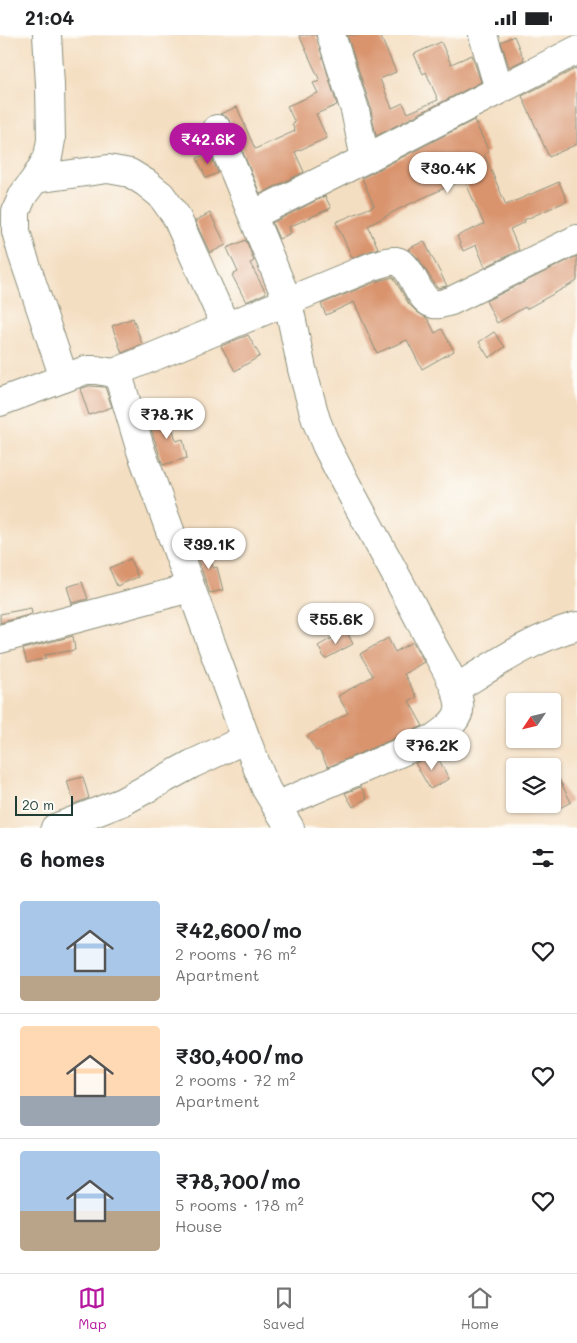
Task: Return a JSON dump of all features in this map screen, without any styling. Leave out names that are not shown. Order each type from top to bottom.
[{"type":"street","points":[[47,35],[51,140],[48,157],[23,195],[16,211],[16,231],[64,378]]},
{"type":"street","points":[[331,35],[355,110],[365,159]]},
{"type":"street","points":[[483,35],[499,89]]},
{"type":"street","points":[[253,215],[577,49]]},
{"type":"street","points":[[114,373],[120,381],[141,451],[246,739],[266,789],[283,817],[434,738],[447,729],[456,717],[460,704],[421,621],[326,445],[316,420],[302,369],[288,302],[217,129]]},
{"type":"street","points":[[35,179],[108,169],[130,173],[146,183],[161,195],[176,216],[226,327]]},
{"type":"street","points":[[0,402],[86,371],[96,370],[114,373],[373,266],[396,261],[402,264],[430,303],[438,305],[451,301],[577,239]]},
{"type":"street","points":[[0,639],[190,587]]},
{"type":"street","points":[[454,689],[531,643],[577,626]]},
{"type":"street","points":[[55,828],[122,802],[192,764],[246,739]]},
{"type":"building","points":[[299,35],[316,35],[337,105],[316,114],[327,138],[295,152],[304,172],[260,194],[231,123],[227,117],[220,114],[237,107],[255,149],[295,131],[292,124],[295,123],[287,106],[318,93],[313,83],[320,81]]},
{"type":"building","points":[[347,35],[380,35],[396,72],[380,79],[392,108],[403,103],[408,113],[438,100],[426,72],[423,74],[414,54],[441,42],[451,64],[472,55],[481,82],[376,136],[370,105]]},
{"type":"building","points":[[514,36],[524,60],[509,67],[501,42]]},
{"type":"building","points":[[577,68],[577,144],[549,157],[522,96]]},
{"type":"building","points":[[474,120],[489,151],[484,154],[506,205],[559,182],[567,201],[524,220],[525,222],[510,229],[519,250],[485,267],[476,245],[463,251],[457,236],[484,224],[464,179],[399,209],[368,226],[378,248],[352,258],[336,222],[374,206],[362,178]]},
{"type":"building","points":[[210,153],[218,173],[206,178],[197,158]]},
{"type":"building","points":[[325,196],[331,208],[289,227],[291,233],[279,239],[272,223]]},
{"type":"building","points":[[210,213],[226,245],[210,253],[195,221]]},
{"type":"building","points":[[246,240],[254,261],[250,263],[266,293],[246,302],[232,275],[238,272],[227,248]]},
{"type":"building","points":[[424,241],[447,286],[437,288],[419,259],[408,249]]},
{"type":"building","points":[[577,256],[577,281],[497,323],[486,301]]},
{"type":"building","points":[[393,277],[409,304],[428,319],[435,333],[442,329],[454,351],[422,369],[407,340],[377,353],[354,302],[326,315],[321,304],[378,281]]},
{"type":"building","points":[[133,318],[142,344],[122,353],[112,326]]},
{"type":"building","points":[[494,332],[505,347],[489,358],[479,342]]},
{"type":"building","points":[[248,335],[260,356],[235,371],[221,346]]},
{"type":"building","points":[[89,386],[105,387],[112,407],[89,415],[80,389]]},
{"type":"building","points":[[169,414],[176,441],[183,439],[187,458],[163,465],[148,420]]},
{"type":"building","points":[[206,546],[213,568],[217,567],[223,590],[210,593],[194,549]]},
{"type":"building","points":[[130,559],[138,577],[117,586],[109,568]]},
{"type":"building","points":[[82,582],[88,599],[72,603],[67,587]]},
{"type":"building","points":[[31,608],[32,614],[0,623],[0,614]]},
{"type":"building","points":[[346,630],[353,644],[325,659],[318,646]]},
{"type":"building","points":[[73,636],[75,650],[45,655],[46,658],[27,663],[23,649]]},
{"type":"building","points":[[388,638],[395,652],[413,642],[424,662],[404,674],[417,697],[409,701],[423,726],[328,767],[319,750],[316,751],[307,736],[348,713],[338,696],[373,676],[360,654]]},
{"type":"building","points":[[436,754],[449,779],[430,789],[415,763]]},
{"type":"building","points":[[83,777],[89,798],[74,804],[67,781]]},
{"type":"building","points":[[561,783],[571,802],[561,807]]},
{"type":"building","points":[[361,787],[367,798],[353,807],[345,793]]}]
